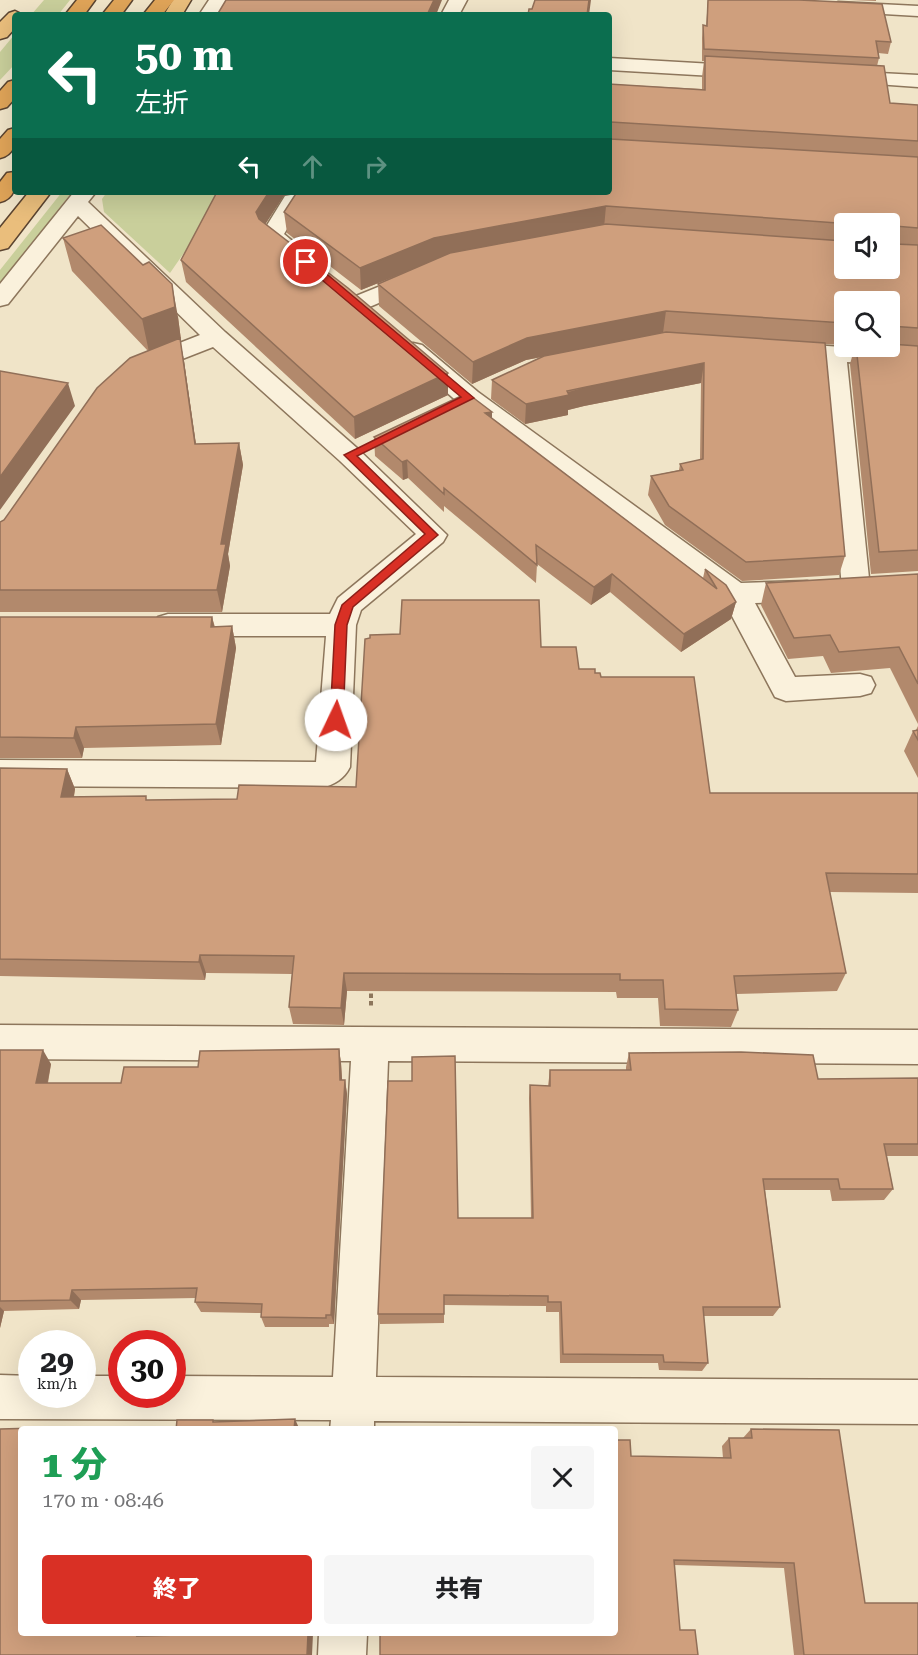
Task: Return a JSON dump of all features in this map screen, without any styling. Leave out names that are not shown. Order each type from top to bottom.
[{"type":"highway","points":[[20,12],[31,0]]},
{"type":"highway","points":[[76,12],[86,0]]},
{"type":"highway","points":[[113,12],[123,0]]},
{"type":"highway","points":[[155,12],[165,0]]},
{"type":"highway","points":[[0,33],[12,20]]},
{"type":"highway","points":[[0,104],[12,90]]},
{"type":"highway","points":[[0,152],[12,138]]},
{"type":"highway","points":[[0,195],[12,181]]},
{"type":"highway","points":[[0,243],[38,195]]},
{"type":"street","points":[[816,6],[918,11]]},
{"type":"street","points":[[612,64],[764,73]]},
{"type":"street","points":[[823,76],[918,81]]},
{"type":"street","points":[[328,195],[293,201],[272,235],[377,319]]},
{"type":"street","points":[[0,298],[81,197],[216,337],[359,450],[433,535],[348,605],[341,625],[334,767],[322,775],[0,773]]},
{"type":"street","points":[[341,290],[443,267]]},
{"type":"street","points":[[395,334],[459,403],[735,594],[786,689],[860,685]]},
{"type":"street","points":[[120,375],[216,337]]},
{"type":"street","points":[[754,349],[834,354]]},
{"type":"street","points":[[735,594],[866,587],[834,357]]},
{"type":"street","points":[[884,357],[918,359]]},
{"type":"street","points":[[459,403],[497,384]]},
{"type":"street","points":[[141,625],[341,625]]},
{"type":"street","points":[[0,1042],[918,1047]]},
{"type":"street","points":[[353,1415],[370,1045]]},
{"type":"street","points":[[0,1397],[353,1415],[918,1402]]},
{"type":"street","points":[[342,1636],[342,1655]]},
{"type":"path","points":[[370,1045],[372,976]]},
{"type":"green space","points":[[44,0],[70,0],[60,12],[34,12]]},
{"type":"green space","points":[[12,38],[12,67],[0,80],[0,52]]},
{"type":"green space","points":[[60,195],[70,195],[53,216],[52,224],[0,290],[0,270]]},
{"type":"green space","points":[[105,195],[224,195],[170,273],[104,212],[102,199]]},
{"type":"building","points":[[226,0],[434,0],[428,12],[219,12]]},
{"type":"building","points":[[535,0],[589,0],[587,12],[528,12],[529,9],[532,9]]},
{"type":"building","points":[[708,0],[799,0],[882,4],[891,42],[876,41],[879,58],[704,49],[703,25],[707,26]]},
{"type":"building","points":[[705,56],[884,66],[890,103],[918,105],[918,141],[612,122],[612,84],[705,90]]},
{"type":"building","points":[[612,139],[918,157],[918,228],[900,226],[900,213],[834,213],[834,223],[606,206],[434,238],[360,268],[284,212],[295,195],[612,195]]},
{"type":"building","points":[[215,195],[267,195],[256,212],[259,219],[348,288],[448,373],[354,417],[181,260]]},
{"type":"building","points":[[606,224],[834,240],[834,279],[900,279],[900,244],[918,245],[918,328],[900,327],[900,291],[834,291],[834,322],[666,311],[527,338],[473,362],[378,284],[450,253]]},
{"type":"building","points":[[101,225],[143,265],[149,262],[172,284],[175,307],[142,319],[63,238]]},
{"type":"building","points":[[666,332],[825,343],[845,556],[746,562],[669,506],[651,476],[683,470],[680,464],[703,459],[704,363],[567,391],[569,395],[526,404],[492,380],[544,356]]},
{"type":"building","points":[[180,338],[195,444],[239,443],[221,544],[226,544],[217,590],[0,590],[0,522],[4,520],[97,388],[130,358]]},
{"type":"building","points":[[900,345],[918,346],[918,550],[879,552],[857,357],[900,357]]},
{"type":"building","points":[[0,371],[68,383],[0,477]]},
{"type":"building","points":[[467,393],[492,412],[485,413],[717,589],[705,569],[726,585],[736,602],[684,634],[612,574],[594,587],[536,545],[537,565],[444,488],[444,494],[407,460],[402,462],[374,437]]},
{"type":"building","points":[[918,574],[918,684],[899,647],[839,652],[830,635],[794,638],[766,583]]},
{"type":"building","points":[[402,600],[539,600],[541,647],[576,647],[579,669],[595,669],[595,673],[600,673],[601,677],[694,677],[710,793],[918,793],[918,874],[826,873],[846,973],[734,976],[738,1010],[665,1009],[663,980],[620,980],[620,974],[344,973],[341,1008],[289,1007],[294,956],[200,955],[199,962],[0,959],[0,768],[67,769],[61,797],[146,796],[146,800],[237,799],[239,785],[356,787],[365,639],[370,638],[370,635],[400,634]]},
{"type":"building","points":[[0,617],[212,617],[211,627],[232,626],[216,724],[76,727],[74,738],[0,737]]},
{"type":"building","points":[[918,730],[918,740],[913,731]]},
{"type":"building","points":[[339,1049],[340,1080],[345,1080],[331,1315],[326,1315],[326,1318],[261,1317],[262,1304],[195,1302],[197,1288],[72,1290],[70,1300],[0,1301],[0,1050],[43,1050],[36,1083],[121,1083],[124,1067],[198,1067],[200,1051]]},
{"type":"building","points":[[741,1052],[813,1055],[818,1079],[918,1078],[918,1144],[884,1144],[893,1189],[840,1189],[838,1179],[763,1179],[780,1307],[703,1307],[708,1363],[664,1362],[663,1355],[563,1354],[561,1302],[548,1302],[548,1296],[444,1295],[444,1314],[378,1314],[388,1081],[412,1081],[412,1057],[455,1056],[458,1218],[533,1218],[530,1085],[550,1086],[550,1070],[631,1070],[629,1053]]},
{"type":"building","points":[[295,1419],[294,1426],[176,1426],[177,1420],[213,1420],[213,1422]]},
{"type":"building","points":[[18,1428],[18,1636],[308,1636],[307,1655],[0,1655],[0,1429]]},
{"type":"building","points":[[751,1429],[839,1430],[865,1603],[918,1603],[918,1655],[804,1655],[794,1563],[674,1560],[680,1630],[695,1630],[698,1655],[380,1655],[380,1636],[618,1636],[618,1440],[630,1440],[631,1456],[731,1458],[729,1438],[752,1438]]},
{"type":"route","points":[[306,262],[358,303],[469,398],[349,455],[433,535],[348,605],[341,625],[336,720]]}]
